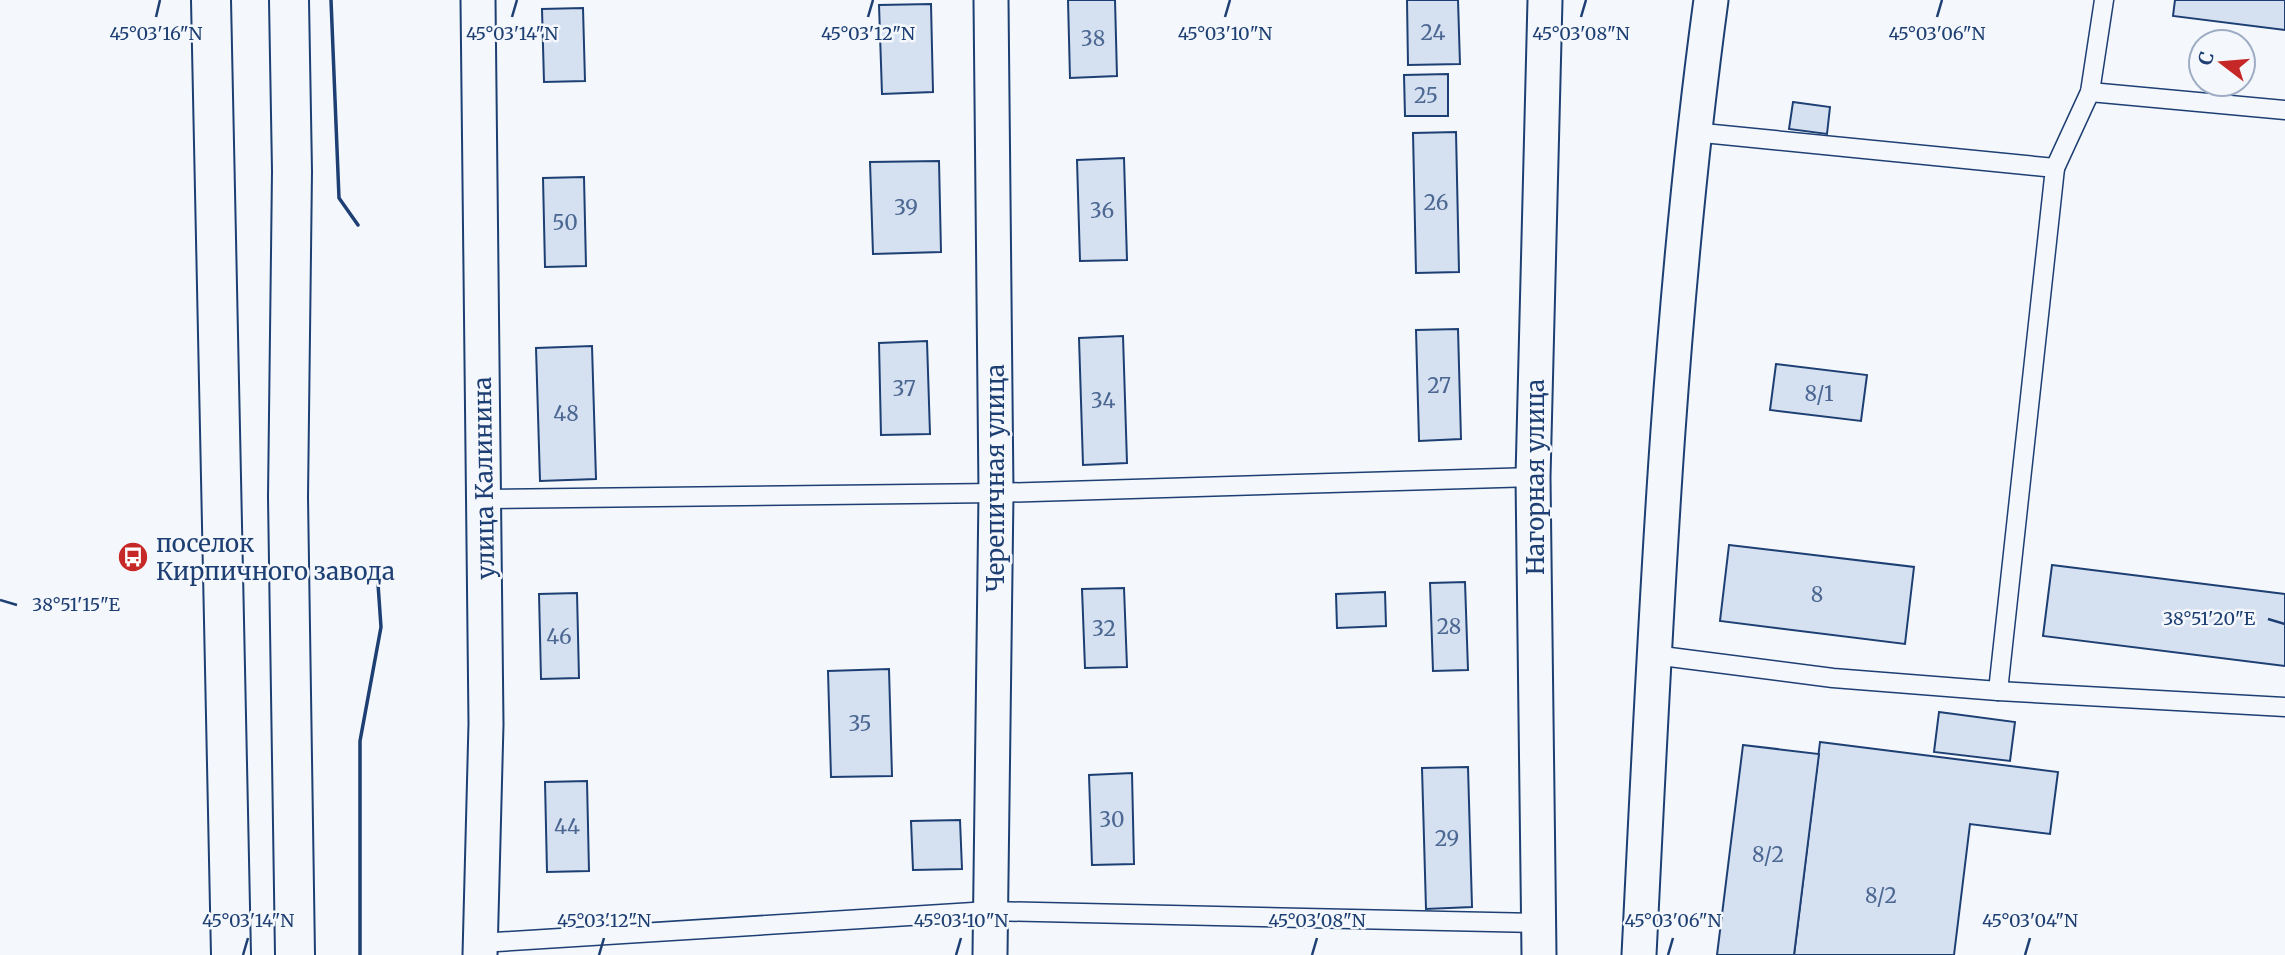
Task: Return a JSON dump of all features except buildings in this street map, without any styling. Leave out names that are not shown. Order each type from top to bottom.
[{"type":"highway","points":[[211,0],[231,955]]},
{"type":"highway","points":[[289,0],[292,171],[288,497],[295,955]]},
{"type":"street","name":"улица Калинина","points":[[478,0],[486,724],[480,949]]},
{"type":"street","name":"Черепичная улица","points":[[990,955],[996,493],[991,0]]},
{"type":"street","name":"Нагорная улица","points":[[1539,939],[1533,477],[1545,0]]},
{"type":"street","points":[[1639,955],[1654,655],[1693,132],[1711,0]]},
{"type":"lane","points":[[1998,691],[2055,168],[2090,92],[2104,0]]},
{"type":"lane","points":[[2090,92],[2285,110]]},
{"type":"lane","points":[[1693,132],[2055,168]]},
{"type":"lane","points":[[485,499],[996,493],[1533,477]]},
{"type":"lane","points":[[1654,655],[1833,678],[1998,691],[2285,707]]},
{"type":"lane","points":[[480,949],[989,911],[1539,939]]},
{"type":"wall","points":[[331,0],[339,198],[358,225]]},
{"type":"wall","points":[[360,955],[360,741],[381,627],[378,584]]},
{"type":"place","name":"поселок Кирпичного завода","points":[[133,557]]}]
